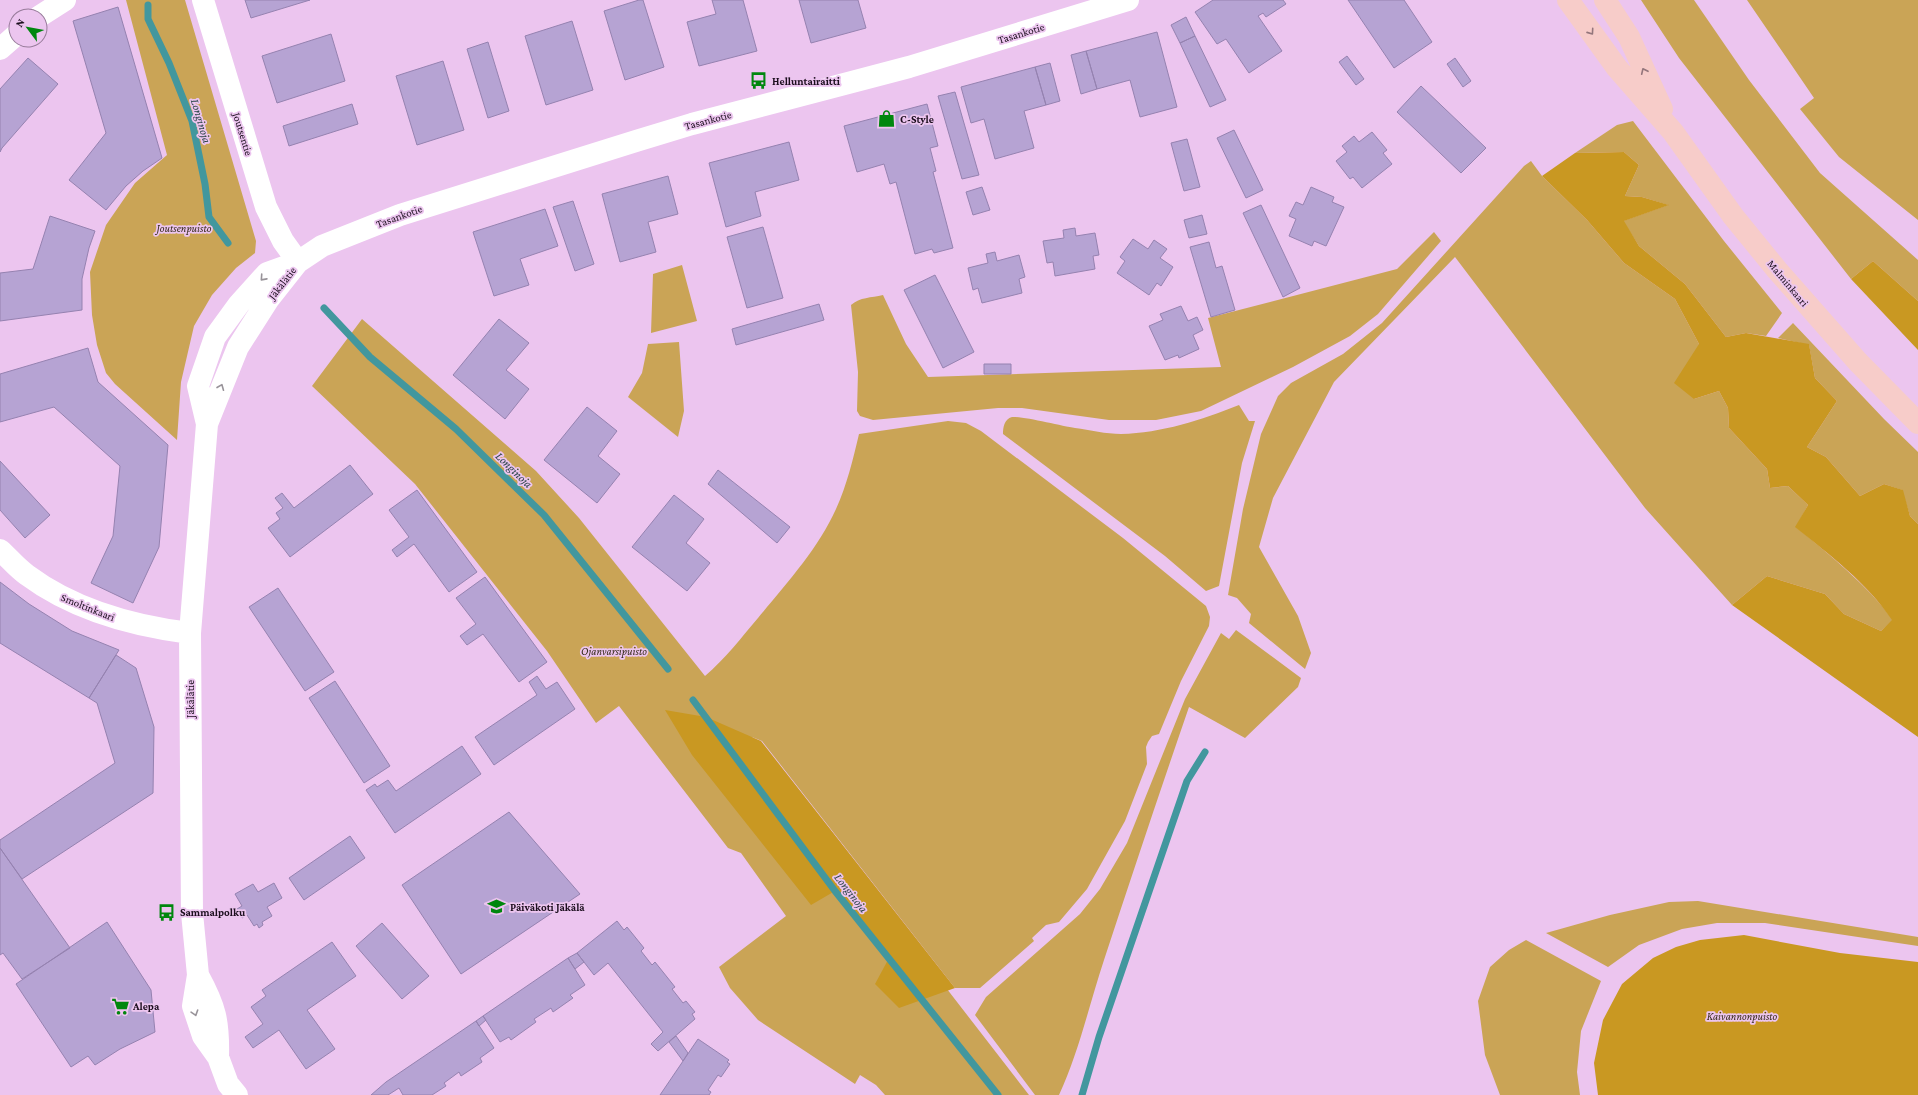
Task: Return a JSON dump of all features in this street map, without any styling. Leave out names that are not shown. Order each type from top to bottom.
[{"type":"main road","name":"Malminkaari","points":[[1568,0],[1617,68],[1673,132],[1733,216],[1777,270],[1848,351],[1918,423]]},
{"type":"main road","name":"Malminkaari","points":[[1605,0],[1629,37],[1673,132]]},
{"type":"street","points":[[48,11],[65,0]]},
{"type":"street","name":"Joutsentie","points":[[203,0],[266,207],[283,241],[298,262]]},
{"type":"street","name":"Tasankotie","points":[[298,262],[322,246],[400,215],[500,183],[692,124],[909,67],[1128,0]]},
{"type":"street","points":[[0,49],[8,42]]},
{"type":"street","name":"Jäkälätie","points":[[237,1095],[228,1084],[218,1057],[203,1036],[193,1006],[198,975],[192,913],[190,633],[207,424],[198,386],[215,337],[239,304],[267,273],[298,262]]},
{"type":"street","name":"Smoltinkaari","points":[[0,550],[27,575],[54,592],[82,606],[116,618],[165,630],[190,633]]},
{"type":"green space","name":"Joutsenpuisto","points":[[126,0],[185,0],[256,241],[255,253],[236,268],[212,295],[194,326],[181,382],[177,440],[115,384],[106,373],[97,345],[92,315],[90,272],[106,225],[135,183],[167,155]]},
{"type":"green space","points":[[1641,0],[1694,0],[1749,80],[1820,173],[1918,260],[1918,301],[1873,261],[1851,279],[1679,58]]},
{"type":"green space","points":[[1747,0],[1918,0],[1918,220],[1839,157],[1800,109],[1814,98]]},
{"type":"green space","points":[[1633,121],[1724,241],[1782,313],[1766,336],[1746,333],[1726,337],[1685,284],[1639,246],[1623,221],[1668,205],[1642,197],[1625,196],[1639,165],[1624,152],[1575,153],[1617,125]]},
{"type":"green space","points":[[1624,152],[1639,165],[1625,196],[1642,197],[1669,205],[1624,221],[1639,246],[1685,284],[1726,337],[1746,333],[1809,344],[1815,378],[1837,401],[1807,447],[1826,457],[1860,496],[1884,484],[1903,490],[1910,516],[1918,524],[1918,737],[1732,605],[1767,576],[1825,594],[1844,614],[1881,631],[1892,620],[1860,582],[1795,527],[1808,505],[1788,486],[1770,488],[1767,469],[1729,428],[1728,408],[1719,391],[1694,399],[1674,383],[1699,344],[1675,299],[1624,263],[1587,220],[1542,176],[1575,153]]},
{"type":"green space","points":[[1531,161],[1542,176],[1587,220],[1624,263],[1675,299],[1699,344],[1694,399],[1719,391],[1728,408],[1729,428],[1767,469],[1770,488],[1788,486],[1808,505],[1796,527],[1860,582],[1893,620],[1881,631],[1844,614],[1825,594],[1767,576],[1732,605],[1645,508],[1455,257],[1334,382],[1273,498],[1259,547],[1298,616],[1311,653],[1305,669],[1249,623],[1251,614],[1237,598],[1228,595],[1243,509],[1261,434],[1278,396],[1291,383],[1343,354],[1382,323],[1524,166]]},
{"type":"green space","points":[[1434,232],[1441,241],[1378,314],[1350,336],[1293,367],[1201,411],[1156,420],[1109,420],[1022,408],[998,408],[873,420],[860,416],[857,411],[858,372],[851,305],[862,299],[883,295],[906,344],[928,377],[1221,367],[1208,318],[1397,269]]},
{"type":"green space","points":[[1873,261],[1918,301],[1918,350],[1851,279]]},
{"type":"green space","points":[[682,265],[697,321],[651,333],[653,274]]},
{"type":"green space","name":"Ojanvarsipuisto","points":[[362,319],[536,471],[579,518],[705,676],[726,655],[801,566],[829,524],[843,491],[859,434],[948,421],[966,423],[981,431],[1123,538],[1206,606],[1210,617],[1209,626],[1181,681],[1159,734],[1152,736],[1148,742],[1146,747],[1147,764],[1125,821],[1087,889],[1059,922],[1046,925],[1032,938],[1034,941],[980,988],[955,988],[762,741],[752,737],[1029,1095],[885,1095],[876,1085],[860,1075],[855,1084],[758,1020],[730,988],[719,967],[786,916],[741,853],[728,848],[619,706],[596,723],[547,651],[415,484],[312,386]]},
{"type":"green space","points":[[1793,323],[1884,419],[1918,452],[1918,524],[1910,516],[1902,490],[1884,484],[1860,496],[1826,457],[1807,447],[1837,401],[1815,378],[1809,345],[1778,338]]},
{"type":"green space","points":[[679,342],[684,411],[678,437],[628,397],[642,373],[648,344]]},
{"type":"green space","points":[[1239,405],[1249,421],[1255,421],[1242,463],[1219,586],[1206,591],[1165,556],[1003,434],[1007,420],[1012,417],[1098,432],[1121,434],[1151,431],[1181,425]]},
{"type":"green space","points":[[1236,630],[1301,678],[1298,687],[1245,738],[1189,707],[1066,1079],[1059,1095],[1035,1095],[975,1015],[986,997],[1080,914],[1100,889],[1127,843],[1185,699],[1221,633],[1229,639]]},
{"type":"green space","points":[[665,710],[706,717],[761,741],[955,988],[899,1008],[875,984],[889,958],[835,891],[811,905],[692,755]]},
{"type":"green space","points":[[1698,901],[1918,937],[1918,946],[1765,923],[1717,923],[1682,929],[1639,945],[1608,967],[1546,933],[1610,915],[1669,902]]},
{"type":"green space","name":"Kaivannonpuisto","points":[[1744,935],[1840,953],[1918,962],[1918,1095],[1598,1095],[1594,1063],[1603,1020],[1622,984],[1653,958],[1676,947],[1700,940]]},
{"type":"green space","points":[[1526,940],[1601,981],[1581,1031],[1577,1072],[1580,1095],[1500,1095],[1485,1055],[1478,1001],[1490,967],[1509,950]]},
{"type":"building","points":[[245,0],[310,0],[251,18]]},
{"type":"building","points":[[643,0],[664,67],[625,80],[604,11]]},
{"type":"building","points":[[712,0],[743,0],[757,51],[699,66],[687,22],[716,14]]},
{"type":"building","points":[[799,0],[858,0],[866,28],[811,43]]},
{"type":"building","points":[[1213,0],[1283,0],[1286,4],[1266,17],[1263,13],[1258,16],[1282,51],[1249,73],[1226,39],[1217,44],[1195,12]]},
{"type":"building","points":[[1348,0],[1404,0],[1432,42],[1394,68]]},
{"type":"building","points":[[118,7],[162,158],[143,171],[126,186],[106,210],[69,180],[106,133],[73,21]]},
{"type":"building","points":[[1186,17],[1195,36],[1180,43],[1171,25]]},
{"type":"building","points":[[572,21],[593,90],[546,105],[525,36]]},
{"type":"building","points":[[1157,32],[1177,107],[1140,117],[1130,80],[1097,89],[1086,51]]},
{"type":"building","points":[[331,34],[345,81],[277,103],[262,56]]},
{"type":"building","points":[[1195,36],[1226,100],[1210,107],[1180,43]]},
{"type":"building","points":[[488,42],[509,111],[488,118],[467,49]]},
{"type":"building","points":[[1086,51],[1097,89],[1081,94],[1071,55]]},
{"type":"building","points":[[1347,56],[1364,79],[1356,85],[1339,62]]},
{"type":"building","points":[[28,58],[58,84],[0,152],[0,89]]},
{"type":"building","points":[[1455,58],[1471,81],[1463,87],[1447,64]]},
{"type":"building","points":[[443,61],[464,130],[417,145],[396,76]]},
{"type":"building","points":[[1050,63],[1060,101],[1046,105],[1035,67]]},
{"type":"building","points":[[1035,67],[1046,105],[1024,111],[1034,148],[995,159],[984,119],[971,123],[961,87]]},
{"type":"building","points":[[1421,86],[1486,148],[1461,173],[1397,112]]},
{"type":"building","points":[[955,92],[979,175],[962,179],[938,96]]},
{"type":"building","points":[[352,104],[358,124],[289,146],[283,126]]},
{"type":"building","points":[[927,104],[938,146],[930,148],[936,171],[933,172],[953,248],[934,253],[932,249],[915,254],[896,182],[890,184],[884,164],[857,172],[844,126]]},
{"type":"building","points":[[1234,130],[1263,190],[1246,198],[1217,138]]},
{"type":"building","points":[[1372,132],[1387,150],[1383,153],[1392,164],[1362,188],[1353,177],[1350,179],[1336,161],[1347,152],[1342,146],[1354,136],[1359,142]]},
{"type":"building","points":[[1187,139],[1200,187],[1184,191],[1171,143]]},
{"type":"building","points":[[789,142],[799,180],[755,192],[761,216],[726,227],[709,163]]},
{"type":"building","points":[[668,176],[678,214],[648,222],[656,252],[620,262],[602,194]]},
{"type":"building","points":[[982,187],[990,210],[973,215],[966,192]]},
{"type":"building","points":[[1311,187],[1334,197],[1332,202],[1344,207],[1326,246],[1314,241],[1312,246],[1289,236],[1296,219],[1289,216],[1296,202],[1303,205]]},
{"type":"building","points":[[573,201],[594,264],[575,271],[553,207]]},
{"type":"building","points":[[1261,205],[1300,288],[1283,297],[1243,213]]},
{"type":"building","points":[[545,209],[558,246],[520,259],[529,285],[494,296],[473,232]]},
{"type":"building","points":[[1202,215],[1207,234],[1189,238],[1184,220]]},
{"type":"building","points":[[50,216],[95,231],[89,248],[82,279],[82,310],[0,321],[0,273],[33,269]]},
{"type":"building","points":[[763,227],[783,298],[747,308],[727,237]]},
{"type":"building","points":[[1075,228],[1076,236],[1095,233],[1099,255],[1093,256],[1095,269],[1055,276],[1053,262],[1047,263],[1043,241],[1064,238],[1063,230]]},
{"type":"building","points":[[1133,239],[1148,249],[1154,240],[1167,249],[1160,258],[1173,267],[1161,286],[1157,283],[1149,295],[1117,273],[1125,261],[1120,257]]},
{"type":"building","points":[[1209,242],[1216,268],[1222,266],[1235,310],[1211,317],[1190,247]]},
{"type":"building","points":[[995,252],[997,261],[1019,255],[1025,277],[1019,279],[1022,293],[982,303],[978,288],[973,290],[968,268],[988,263],[986,254]]},
{"type":"building","points":[[935,275],[974,352],[943,368],[904,290]]},
{"type":"building","points":[[819,304],[824,320],[736,345],[732,329]]},
{"type":"building","points":[[1181,306],[1188,321],[1197,317],[1203,330],[1193,335],[1199,349],[1179,358],[1178,355],[1165,360],[1149,326],[1163,320],[1160,314]]},
{"type":"building","points":[[499,319],[529,343],[506,370],[529,389],[505,419],[453,375]]},
{"type":"building","points":[[88,348],[98,382],[168,445],[159,547],[133,603],[91,583],[113,536],[120,466],[54,407],[0,422],[0,374]]},
{"type":"building","points":[[984,364],[1011,364],[1011,374],[984,374]]},
{"type":"building","points":[[587,407],[617,431],[598,456],[620,474],[597,503],[544,460]]},
{"type":"building","points":[[0,461],[50,515],[25,538],[0,510]]},
{"type":"building","points":[[350,465],[373,494],[290,557],[268,528],[280,519],[276,513],[283,508],[275,498],[282,493],[294,508]]},
{"type":"building","points":[[718,470],[790,527],[777,543],[708,484]]},
{"type":"building","points":[[417,490],[477,572],[449,592],[414,544],[397,557],[392,550],[409,537],[389,510]]},
{"type":"building","points":[[674,495],[704,519],[686,543],[710,563],[687,591],[632,547]]},
{"type":"building","points":[[485,577],[547,662],[519,682],[483,634],[467,645],[460,636],[476,624],[456,598]]},
{"type":"building","points":[[0,582],[29,604],[72,631],[119,650],[89,698],[0,643]]},
{"type":"building","points":[[278,588],[334,672],[305,691],[249,607]]},
{"type":"building","points":[[116,655],[136,668],[154,727],[153,793],[22,879],[0,848],[0,840],[115,763],[97,703],[89,698]]},
{"type":"building","points":[[537,676],[546,689],[557,682],[575,709],[494,765],[475,737],[537,695],[529,682]]},
{"type":"building","points":[[335,681],[390,766],[364,783],[309,698]]},
{"type":"building","points":[[462,746],[481,774],[395,833],[366,790],[375,784],[377,787],[388,780],[396,791]]},
{"type":"building","points":[[509,812],[580,894],[461,974],[402,885]]},
{"type":"building","points":[[350,836],[365,858],[304,900],[289,878]]},
{"type":"building","points":[[0,848],[70,948],[22,979],[3,953],[0,955]]},
{"type":"building","points":[[274,883],[282,898],[267,907],[272,916],[262,922],[263,925],[259,928],[257,924],[254,926],[247,915],[242,918],[237,909],[242,906],[235,894],[253,884],[258,892]]},
{"type":"building","points":[[617,921],[624,930],[627,927],[644,948],[641,951],[652,965],[655,962],[675,987],[672,989],[683,1003],[686,1001],[695,1012],[692,1014],[695,1019],[658,1051],[651,1044],[663,1032],[608,963],[594,975],[577,953]]},
{"type":"building","points":[[107,922],[151,990],[155,1032],[120,1049],[95,1065],[88,1056],[71,1067],[16,984]]},
{"type":"building","points":[[382,923],[429,976],[402,999],[356,946]]},
{"type":"building","points":[[332,942],[356,976],[307,1010],[335,1049],[306,1069],[279,1030],[253,1048],[245,1037],[263,1024],[251,1007],[266,996],[262,990]]},
{"type":"building","points":[[577,953],[584,962],[575,969],[568,958]]},
{"type":"building","points":[[568,958],[585,985],[570,995],[573,998],[553,1012],[551,1008],[534,1019],[536,1022],[511,1040],[509,1037],[500,1042],[483,1016]]},
{"type":"building","points":[[483,1016],[486,1020],[479,1026],[476,1021]]},
{"type":"building","points":[[476,1021],[494,1048],[480,1058],[482,1062],[461,1076],[459,1072],[444,1083],[446,1086],[432,1095],[403,1095],[399,1088],[388,1095],[371,1095],[386,1082]]},
{"type":"building","points":[[676,1036],[688,1053],[683,1061],[669,1042]]},
{"type":"building","points":[[698,1039],[729,1060],[727,1062],[730,1064],[721,1077],[718,1075],[708,1090],[711,1092],[709,1095],[660,1095]]},
{"type":"waterway","name":"Longinoja","points":[[148,5],[148,19],[169,63],[192,121],[205,184],[209,217],[228,243]]},
{"type":"waterway","name":"Longinoja","points":[[324,308],[370,357],[456,429],[544,515],[668,669]]},
{"type":"waterway","name":"Longinoja","points":[[693,700],[835,891],[998,1095]]},
{"type":"waterway","points":[[1082,1095],[1099,1037],[1187,781],[1205,752]]},
{"type":"place","name":"Helluntairaitti","points":[[759,81]]},
{"type":"place","name":"C-Style","points":[[887,119]]},
{"type":"place","name":"Päiväkoti Jäkälä","points":[[497,907]]},
{"type":"place","name":"Sammalpolku","points":[[167,912]]},
{"type":"place","name":"Alepa","points":[[120,1006]]}]
